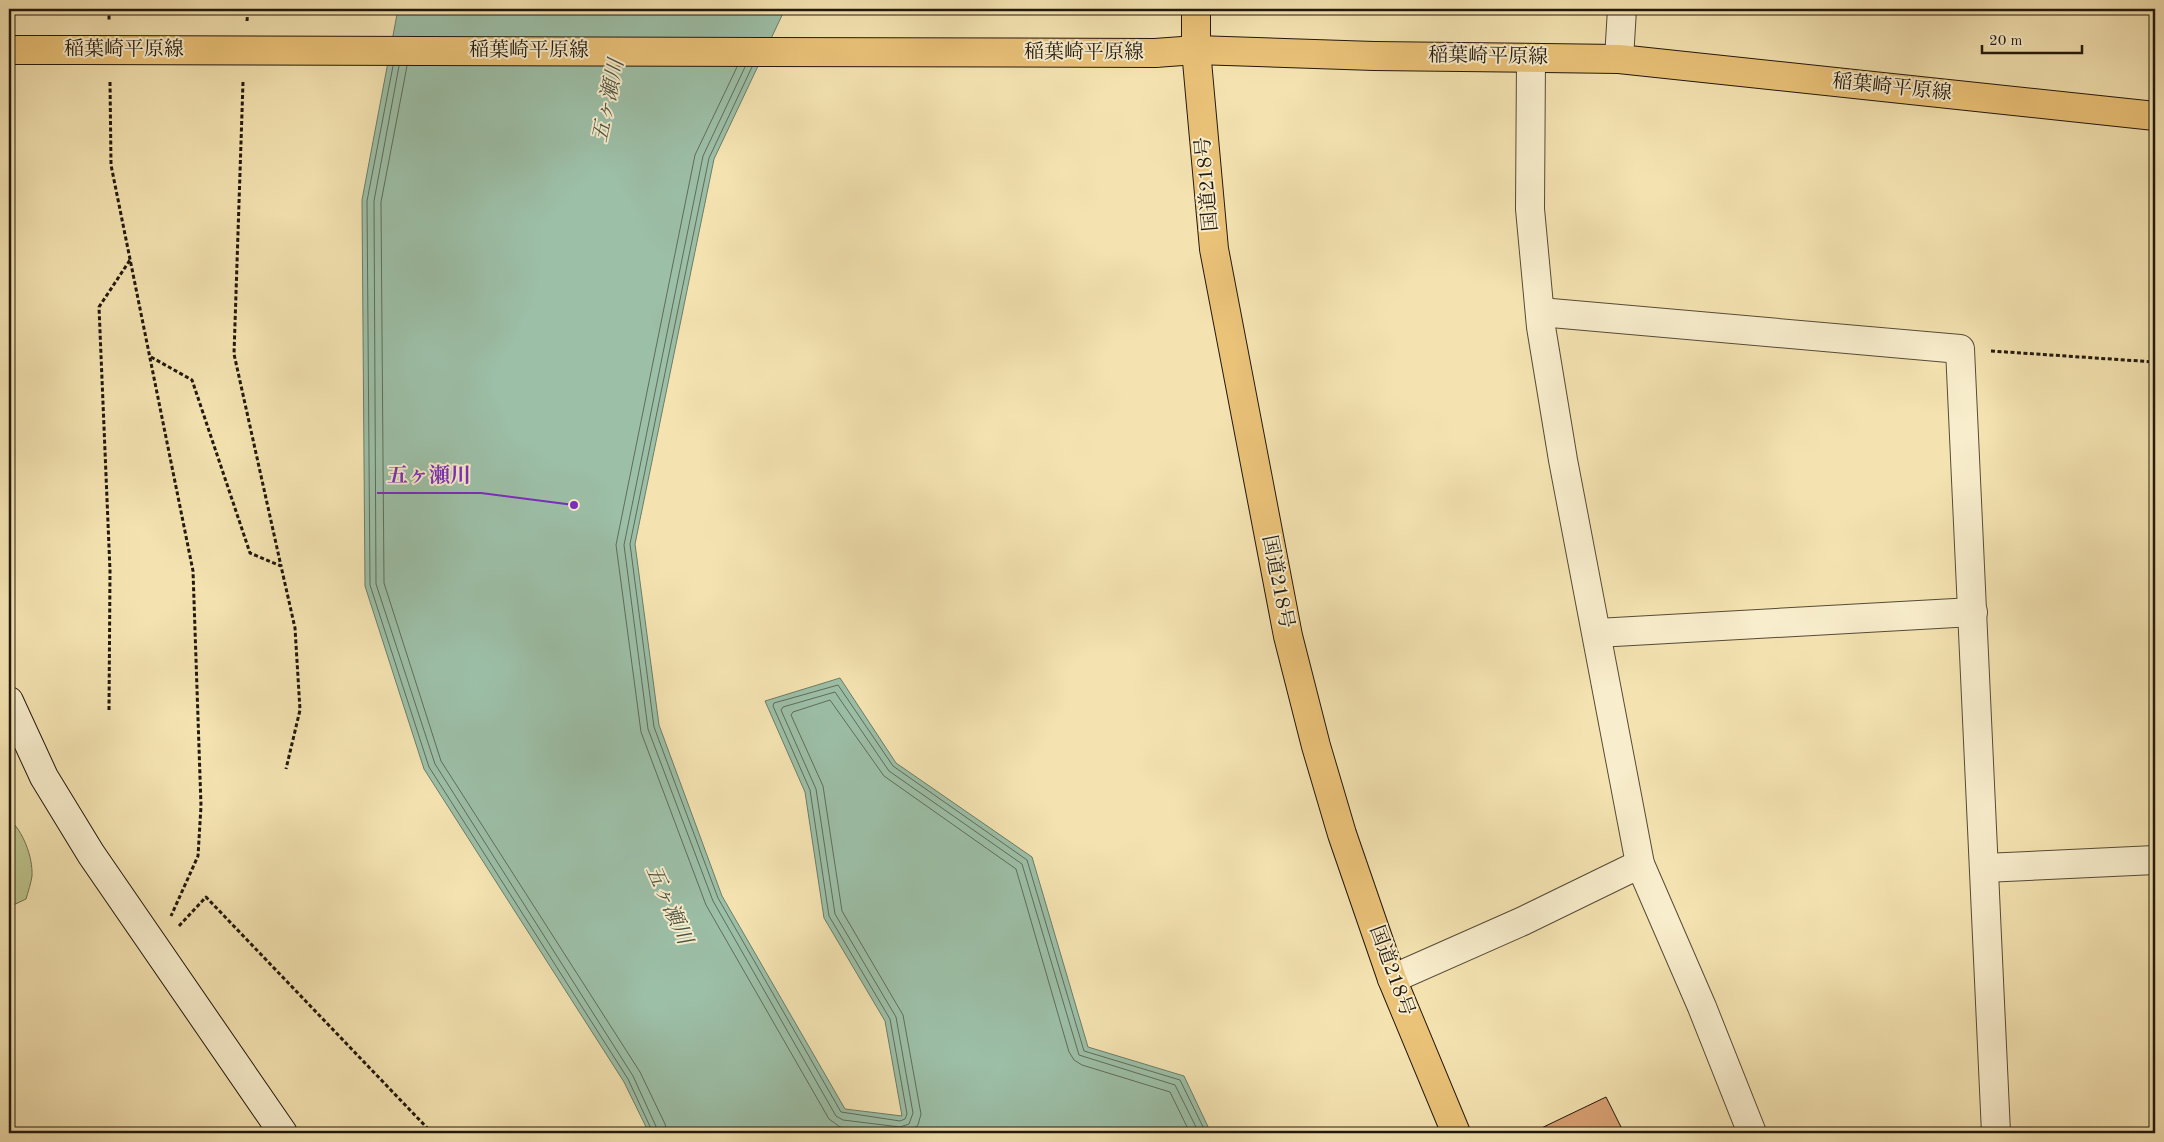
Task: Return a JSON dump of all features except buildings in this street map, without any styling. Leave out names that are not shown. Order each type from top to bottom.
[{"type":"main road","name":"国道218号","points":[[1196,9],[1196,50],[1214,249],[1288,636],[1316,746],[1342,834],[1392,979],[1456,1133]]},
{"type":"main road","name":"稲葉崎平原線","points":[[9,50],[1155,53],[1196,50],[1618,59],[2155,116]]},
{"type":"street","points":[[1618,59],[1622,9]]},
{"type":"street","points":[[1531,58],[1530,209],[1540,312],[1563,460],[1640,864],[1702,1007],[1752,1133]]},
{"type":"street","points":[[1540,312],[1960,349],[1996,1133]]},
{"type":"street","points":[[1597,633],[1973,612]]},
{"type":"street","points":[[9,701],[44,776],[91,854],[282,1133]]},
{"type":"street","points":[[1984,868],[2155,860]]},
{"type":"street","points":[[1392,979],[1523,921],[1640,864]]},
{"type":"path","points":[[109,9],[109,28]]},
{"type":"path","points":[[247,29],[248,9]]},
{"type":"path","points":[[110,77],[111,165],[193,571],[201,806],[198,856],[156,950]]},
{"type":"path","points":[[243,78],[234,354],[295,628],[300,710],[286,769]]},
{"type":"path","points":[[109,710],[110,571],[98,307],[130,259]]},
{"type":"path","points":[[1960,349],[2155,362]]},
{"type":"path","points":[[150,357],[192,380],[250,552],[282,566]]},
{"type":"path","points":[[156,950],[206,898],[432,1133]]},
{"type":"shaded area","points":[[9,819],[23,837],[31,861],[32,876],[26,899],[9,907]]},
{"type":"water","points":[[398,9],[785,9],[714,159],[635,544],[659,725],[722,896],[845,1109],[902,1116],[885,1021],[824,918],[805,792],[765,701],[840,678],[896,763],[1032,857],[1088,1047],[1184,1076],[1211,1133],[649,1133],[624,1082],[424,769],[365,586],[362,200]]},
{"type":"place","name":"五ヶ瀬川","points":[[574,505]]}]
